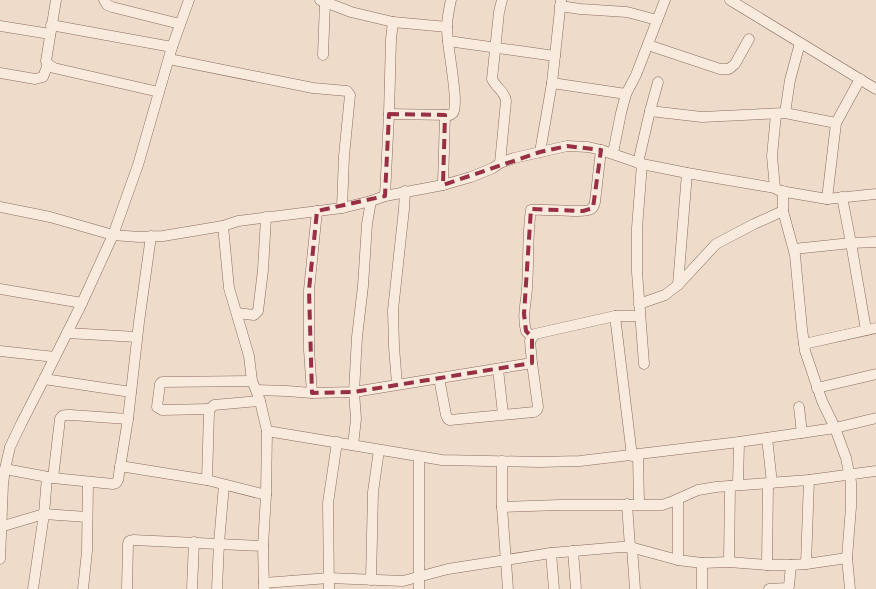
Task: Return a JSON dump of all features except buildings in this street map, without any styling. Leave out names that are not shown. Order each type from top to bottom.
[{"type":"street","points":[[0,73],[36,79],[43,77],[48,64],[46,61],[56,0]]},
{"type":"street","points":[[104,0],[107,5],[112,7],[180,24]]},
{"type":"street","points":[[0,559],[4,462],[113,235],[138,164],[172,47],[188,0]]},
{"type":"street","points":[[389,114],[450,115],[453,113],[455,87],[446,27],[451,0]]},
{"type":"street","points":[[500,163],[506,96],[492,79],[502,0]]},
{"type":"street","points":[[613,153],[626,94],[636,75],[665,0]]},
{"type":"street","points":[[323,55],[323,1],[351,12],[393,22],[446,27]]},
{"type":"street","points":[[736,2],[876,89]]},
{"type":"street","points":[[540,152],[552,83],[561,3],[580,9],[627,12],[657,20]]},
{"type":"street","points":[[385,196],[393,22]]},
{"type":"street","points":[[0,26],[51,29],[172,47]]},
{"type":"street","points":[[648,45],[720,69],[729,69],[735,64],[750,39]]},
{"type":"street","points":[[448,41],[555,56]]},
{"type":"street","points":[[800,43],[780,114],[772,156],[783,211],[794,249],[804,344],[817,388],[846,458],[851,482],[847,558],[850,589]]},
{"type":"street","points":[[169,59],[313,88],[347,91],[350,95],[344,156],[342,208]]},
{"type":"street","points":[[48,64],[54,68],[159,92]]},
{"type":"street","points":[[827,199],[836,123],[860,80]]},
{"type":"street","points":[[644,364],[637,272],[640,163],[650,111],[658,82]]},
{"type":"street","points":[[552,83],[626,94]]},
{"type":"street","points":[[650,111],[702,116],[780,114],[836,123]]},
{"type":"street","points":[[443,185],[445,115]]},
{"type":"street","points":[[0,207],[50,216],[113,235],[163,236],[223,226],[238,221],[342,208],[405,191],[443,185],[471,177],[514,158],[567,146],[588,147],[613,153],[640,163],[827,199],[876,194]]},
{"type":"street","points":[[532,337],[526,331],[524,314],[531,210],[583,211],[593,208],[596,202],[601,150]]},
{"type":"street","points":[[678,285],[687,173]]},
{"type":"street","points":[[398,384],[393,310],[405,191]]},
{"type":"street","points":[[804,344],[871,329],[842,197]]},
{"type":"street","points":[[354,445],[357,337],[367,224],[371,201]]},
{"type":"street","points":[[312,393],[309,290],[317,211]]},
{"type":"street","points":[[639,304],[665,295],[678,285],[716,244],[783,211]]},
{"type":"street","points":[[237,313],[254,315],[258,311],[263,270],[266,217]]},
{"type":"street","points":[[223,226],[229,288],[249,356],[254,386],[260,401],[267,431],[263,546],[264,586],[377,583],[419,577],[431,572],[448,569],[551,553],[631,547],[678,560],[702,564],[729,562],[791,565],[847,558]]},
{"type":"street","points":[[4,462],[50,478],[116,483],[128,419],[151,236]]},
{"type":"street","points":[[794,249],[876,242]]},
{"type":"street","points":[[0,289],[82,303]]},
{"type":"street","points":[[615,316],[635,455],[639,504]]},
{"type":"street","points":[[439,378],[448,418],[454,420],[534,412],[538,407],[530,341],[535,334],[615,316],[640,316]]},
{"type":"street","points":[[67,333],[137,337]]},
{"type":"street","points":[[0,351],[55,357]]},
{"type":"street","points":[[210,409],[162,410],[157,407],[160,384],[162,382],[254,386],[312,393],[354,392],[532,363]]},
{"type":"street","points":[[498,369],[503,414]]},
{"type":"street","points":[[817,388],[876,374]]},
{"type":"street","points":[[44,379],[131,392]]},
{"type":"street","points":[[207,480],[210,409],[214,405],[260,401]]},
{"type":"street","points":[[799,407],[802,433]]},
{"type":"street","points":[[34,589],[44,514],[61,416],[128,419]]},
{"type":"street","points":[[267,431],[442,460],[580,461],[802,433],[835,428],[876,418]]},
{"type":"street","points":[[767,438],[770,483],[767,565]]},
{"type":"street","points":[[329,584],[328,503],[337,442]]},
{"type":"street","points":[[729,562],[739,442]]},
{"type":"street","points":[[377,583],[373,492],[379,450]]},
{"type":"street","points":[[419,457],[419,589]]},
{"type":"street","points":[[502,461],[502,507],[508,589]]},
{"type":"street","points":[[120,466],[207,480],[266,495]]},
{"type":"street","points":[[502,507],[662,505],[698,490],[734,485],[809,480],[876,471]]},
{"type":"street","points":[[806,564],[809,480]]},
{"type":"street","points":[[83,589],[87,551],[88,482]]},
{"type":"street","points":[[218,589],[219,543],[224,485]]},
{"type":"street","points":[[678,499],[678,560]]},
{"type":"street","points":[[627,504],[635,589]]},
{"type":"street","points":[[1,527],[44,514],[87,516]]},
{"type":"street","points":[[127,589],[129,541],[263,546]]},
{"type":"street","points":[[192,589],[194,542]]},
{"type":"street","points":[[574,550],[576,589]]},
{"type":"street","points":[[551,553],[554,589]]},
{"type":"street","points":[[702,564],[702,589]]},
{"type":"street","points":[[769,589],[787,588],[789,586],[791,565]]},
{"type":"highlighted area","points":[[389,114],[445,115],[443,185],[540,152],[567,146],[601,150],[593,208],[583,211],[531,209],[524,314],[526,331],[532,337],[532,363],[354,392],[312,393],[309,290],[317,211],[385,196]]}]
